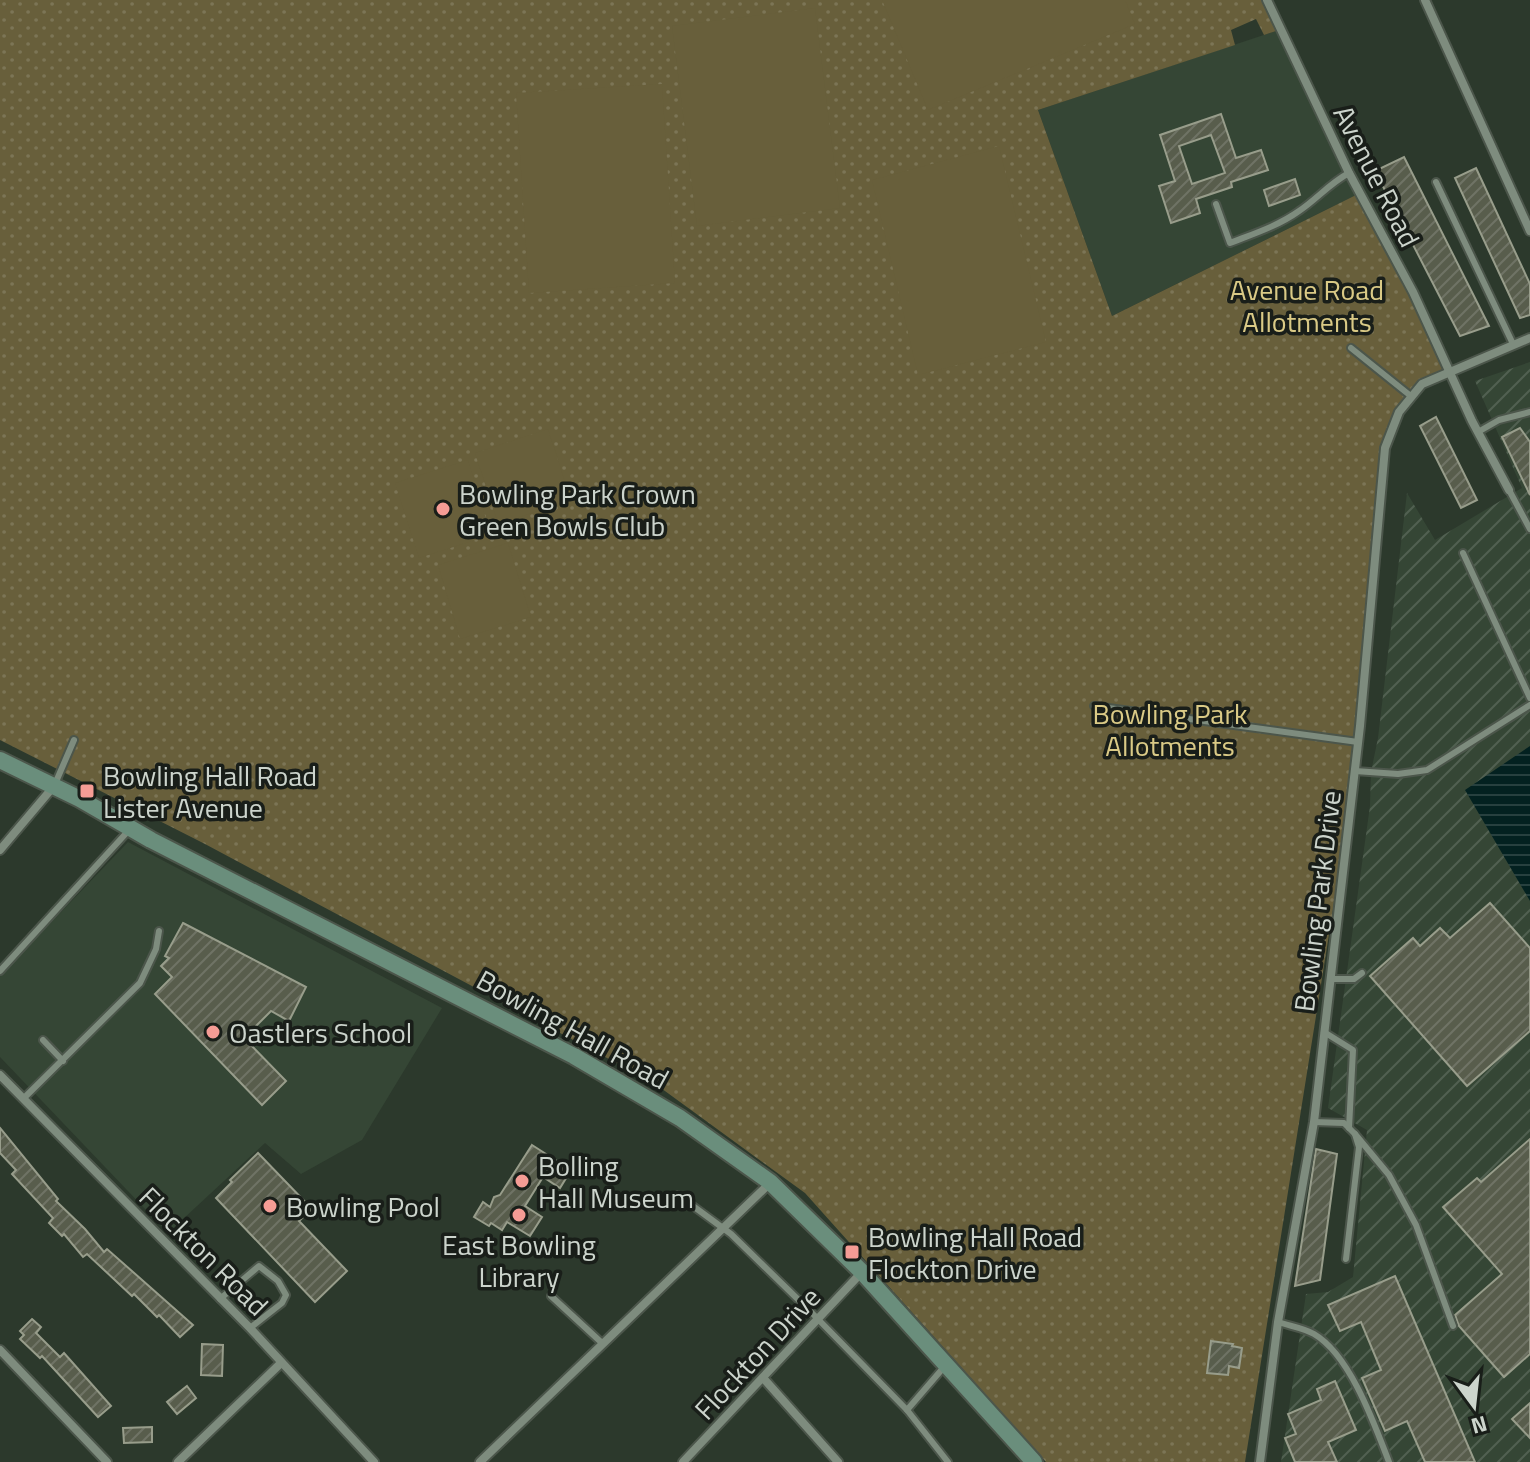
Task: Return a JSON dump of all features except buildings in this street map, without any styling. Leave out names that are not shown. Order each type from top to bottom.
[{"type":"street","name":"Avenue Road","points":[[1267,0],[1349,173],[1413,292],[1478,432],[1509,490]]},
{"type":"street","points":[[1425,0],[1530,231]]},
{"type":"street","name":"Bowling Park Drive","points":[[1260,1462],[1278,1322],[1314,1122],[1355,771],[1385,448],[1399,412],[1422,384],[1530,338]]},
{"type":"street","name":"Bowling Hall Road","points":[[0,760],[574,1056],[680,1118],[770,1182],[862,1272],[1034,1462]]},
{"type":"street","points":[[0,850],[54,786]]},
{"type":"street","name":"Flockton Road","points":[[0,1075],[250,1328],[374,1462]]},
{"type":"street","points":[[480,1462],[770,1182]]},
{"type":"street","name":"Flockton Drive","points":[[683,1462],[862,1272]]},
{"type":"street","points":[[0,1350],[107,1462]]},
{"type":"street","points":[[178,1462],[281,1363]]},
{"type":"street","points":[[764,1379],[838,1462]]},
{"type":"lane","points":[[1216,204],[1230,243],[1300,211],[1349,173]]},
{"type":"lane","points":[[1436,182],[1513,344]]},
{"type":"lane","points":[[1351,348],[1412,397]]},
{"type":"lane","points":[[1478,432],[1499,420],[1530,412]]},
{"type":"lane","points":[[1509,490],[1530,529]]},
{"type":"lane","points":[[1463,553],[1530,698]]},
{"type":"lane","points":[[1355,771],[1398,774],[1427,770],[1530,705]]},
{"type":"lane","points":[[1094,706],[1358,742]]},
{"type":"lane","points":[[54,786],[74,740]]},
{"type":"lane","points":[[0,971],[131,829]]},
{"type":"lane","points":[[23,1099],[140,983],[156,949],[159,931]]},
{"type":"lane","points":[[1331,979],[1354,979],[1362,973]]},
{"type":"lane","points":[[1324,1032],[1353,1050],[1349,1128]]},
{"type":"lane","points":[[43,1040],[63,1061]]},
{"type":"lane","points":[[1314,1122],[1344,1123],[1389,1175],[1416,1225],[1453,1326]]},
{"type":"lane","points":[[1346,1259],[1359,1147],[1355,1134]]},
{"type":"lane","points":[[678,1195],[722,1227],[819,1321],[907,1410],[948,1462]]},
{"type":"lane","points":[[220,1299],[259,1266],[278,1281],[286,1295],[282,1303],[250,1328]]},
{"type":"lane","points":[[551,1296],[602,1343]]},
{"type":"lane","points":[[1278,1322],[1312,1332],[1335,1349],[1389,1462]]},
{"type":"lane","points":[[907,1410],[946,1365]]},
{"type":"shaded area","points":[[1279,30],[1360,193],[1112,316],[1038,110]]},
{"type":"shaded area","points":[[1530,362],[1530,1462],[1281,1462],[1306,1294],[1328,1292],[1353,1277],[1367,1130],[1328,1108],[1370,806],[1371,772],[1378,738],[1407,493],[1435,540],[1522,488],[1475,381]]},
{"type":"shaded area","name":"Oastlers School","points":[[128,842],[442,1008],[362,1140],[301,1174],[265,1143],[168,1233],[0,1057],[0,976]]},
{"type":"green space","points":[[0,0],[1267,0],[1279,30],[1264,35],[1256,19],[1231,30],[1235,45],[1038,110],[1112,316],[1360,193],[1450,370],[1425,385],[1408,401],[1385,448],[1355,771],[1245,1462],[1046,1462],[805,1193],[654,1083],[205,844],[0,740]]},
{"type":"green space","points":[[882,0],[1125,0],[1135,24],[928,110]]},
{"type":"green space","points":[[815,8],[840,208],[697,226],[672,26]]},
{"type":"green space","points":[[662,84],[675,283],[529,293],[516,93]]},
{"type":"green space","points":[[999,146],[1046,342],[918,375],[872,180]]},
{"type":"green space","name":"Bowling Park Crown Green Bowls Club","points":[[548,429],[571,500],[498,524],[475,453]]},
{"type":"green space","name":"Bowling Park Crown Green Bowls Club","points":[[468,460],[491,535],[419,558],[395,483]]},
{"type":"green space","name":"Bowling Park Crown Green Bowls Club","points":[[508,543],[531,617],[460,639],[438,565]]},
{"type":"water","points":[[1530,746],[1530,901],[1465,790]]},
{"type":"place","name":"Bowling Park Crown Green Bowls Club","points":[[443,509]]},
{"type":"place","name":"Bowling Hall Road Lister Avenue","points":[[87,791]]},
{"type":"place","name":"Oastlers School","points":[[213,1032]]},
{"type":"place","name":"Bolling Hall Museum","points":[[522,1181]]},
{"type":"place","name":"Bowling Pool","points":[[270,1206]]},
{"type":"place","name":"East Bowling Library","points":[[519,1215]]},
{"type":"place","name":"Bowling Hall Road Flockton Drive","points":[[852,1252]]},
{"type":"park label","name":"Avenue Road Allotments","points":[[1307,305]]},
{"type":"park label","name":"Bowling Park Allotments","points":[[1170,729]]}]
